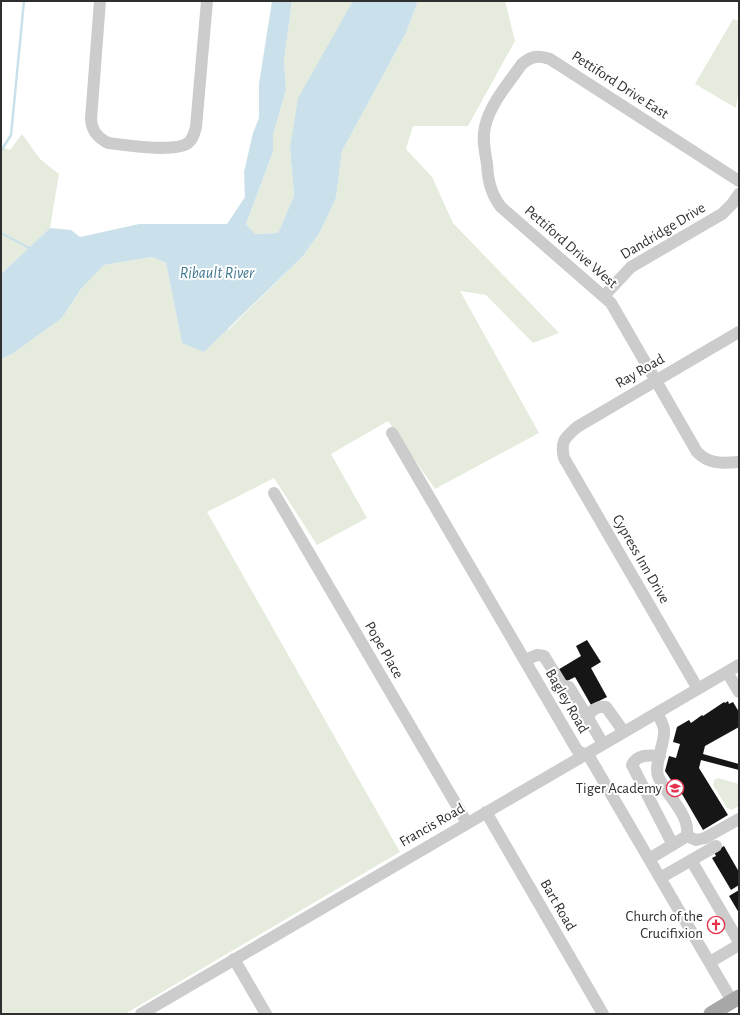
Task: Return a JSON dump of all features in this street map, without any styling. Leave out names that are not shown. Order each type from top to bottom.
[{"type":"main road","points":[[711,1014],[736,1000]]},
{"type":"street","points":[[100,1],[91,119],[94,132],[100,139],[108,143],[172,148],[187,144],[192,139],[196,127],[206,1]]},
{"type":"street","name":"Pettiford Drive East","points":[[495,104],[522,64],[535,56],[543,56],[550,59],[739,181]]},
{"type":"street","name":"Pettiford Drive West","points":[[495,104],[485,128],[484,141],[488,179],[495,198],[502,207],[611,303],[697,452],[708,461],[716,463],[739,462]]},
{"type":"street","name":"Dandridge Drive","points":[[604,296],[631,267],[722,214],[739,194]]},
{"type":"street","name":"Ray Road","points":[[562,444],[565,437],[577,427],[739,332]]},
{"type":"street","name":"Bagley Road","points":[[392,433],[577,750],[590,758],[710,962],[736,1000]]},
{"type":"street","name":"Cypress Inn Drive","points":[[562,444],[564,458],[698,689]]},
{"type":"street","name":"Pope Place","points":[[274,493],[467,823]]},
{"type":"street","points":[[525,660],[537,655],[544,656],[562,685],[570,687],[603,744]]},
{"type":"street","name":"Francis Road","points":[[142,1014],[739,665]]},
{"type":"street","points":[[727,672],[739,692]]},
{"type":"street","points":[[588,718],[593,710],[600,707],[606,707],[624,732]]},
{"type":"street","points":[[649,859],[686,836],[688,830],[684,818],[658,775],[664,728],[657,713]]},
{"type":"street","points":[[660,756],[650,755],[641,757],[634,761],[632,766],[673,845]]},
{"type":"street","name":"Bart Road","points":[[486,812],[603,1014]]},
{"type":"street","points":[[686,836],[696,840],[705,838],[739,819]]},
{"type":"street","points":[[660,878],[716,846]]},
{"type":"street","points":[[691,860],[739,942]]},
{"type":"street","points":[[710,962],[739,945]]},
{"type":"street","points":[[234,959],[266,1014]]},
{"type":"green space","points":[[292,1],[353,1],[290,148],[294,196],[278,233],[255,234],[246,224],[273,152],[273,135],[286,90],[284,61]]},
{"type":"green space","points":[[418,1],[505,1],[515,41],[468,126],[413,126],[406,149],[432,177],[453,223],[559,333],[533,343],[486,295],[460,291],[539,433],[435,489],[388,421],[331,454],[367,518],[317,545],[274,478],[207,512],[400,852],[125,1014],[1,1014],[1,359],[12,354],[62,318],[81,289],[104,265],[152,257],[166,263],[182,343],[229,329],[303,256],[320,232],[336,198],[342,151],[406,33]]},
{"type":"green space","points":[[733,19],[739,21],[739,89],[736,108],[695,84]]},
{"type":"green space","points":[[22,134],[40,159],[59,174],[50,228],[1,274],[1,147],[10,150]]},
{"type":"green space","points":[[718,778],[739,784],[739,806],[732,810],[727,808],[713,785],[714,780]]},
{"type":"water","name":"Ribault River","points":[[272,1],[292,1],[284,61],[286,90],[273,135],[273,152],[246,224],[255,234],[278,233],[294,196],[290,148],[298,98],[353,1],[418,1],[406,33],[342,151],[336,198],[320,232],[303,256],[204,352],[182,343],[166,263],[152,257],[104,265],[81,289],[62,318],[12,354],[1,359],[1,274],[50,228],[71,230],[80,237],[139,224],[227,224],[245,197],[244,172],[253,133],[259,118],[259,84]]},
{"type":"building","points":[[587,640],[601,662],[591,668],[607,697],[591,705],[575,677],[563,683],[556,671],[581,656],[576,646]]},
{"type":"building","points":[[728,701],[729,704],[733,702],[739,712],[739,727],[705,746],[703,754],[739,764],[739,770],[701,760],[699,768],[728,815],[703,830],[675,782],[673,783],[665,771],[669,756],[676,758],[680,744],[673,742],[677,727],[689,720],[691,723],[702,715],[703,716],[724,702],[725,703]]},
{"type":"building","points":[[724,846],[739,872],[739,885],[731,890],[712,858],[716,856],[714,852]]},
{"type":"building","points":[[739,890],[739,913],[729,896]]},
{"type":"waterway","points":[[1,151],[11,135],[24,1]]},
{"type":"waterway","points":[[1,233],[29,248]]},
{"type":"place","name":"Tiger Academy","points":[[675,788]]},
{"type":"place","name":"Church of the Crucifixion","points":[[716,925]]}]
